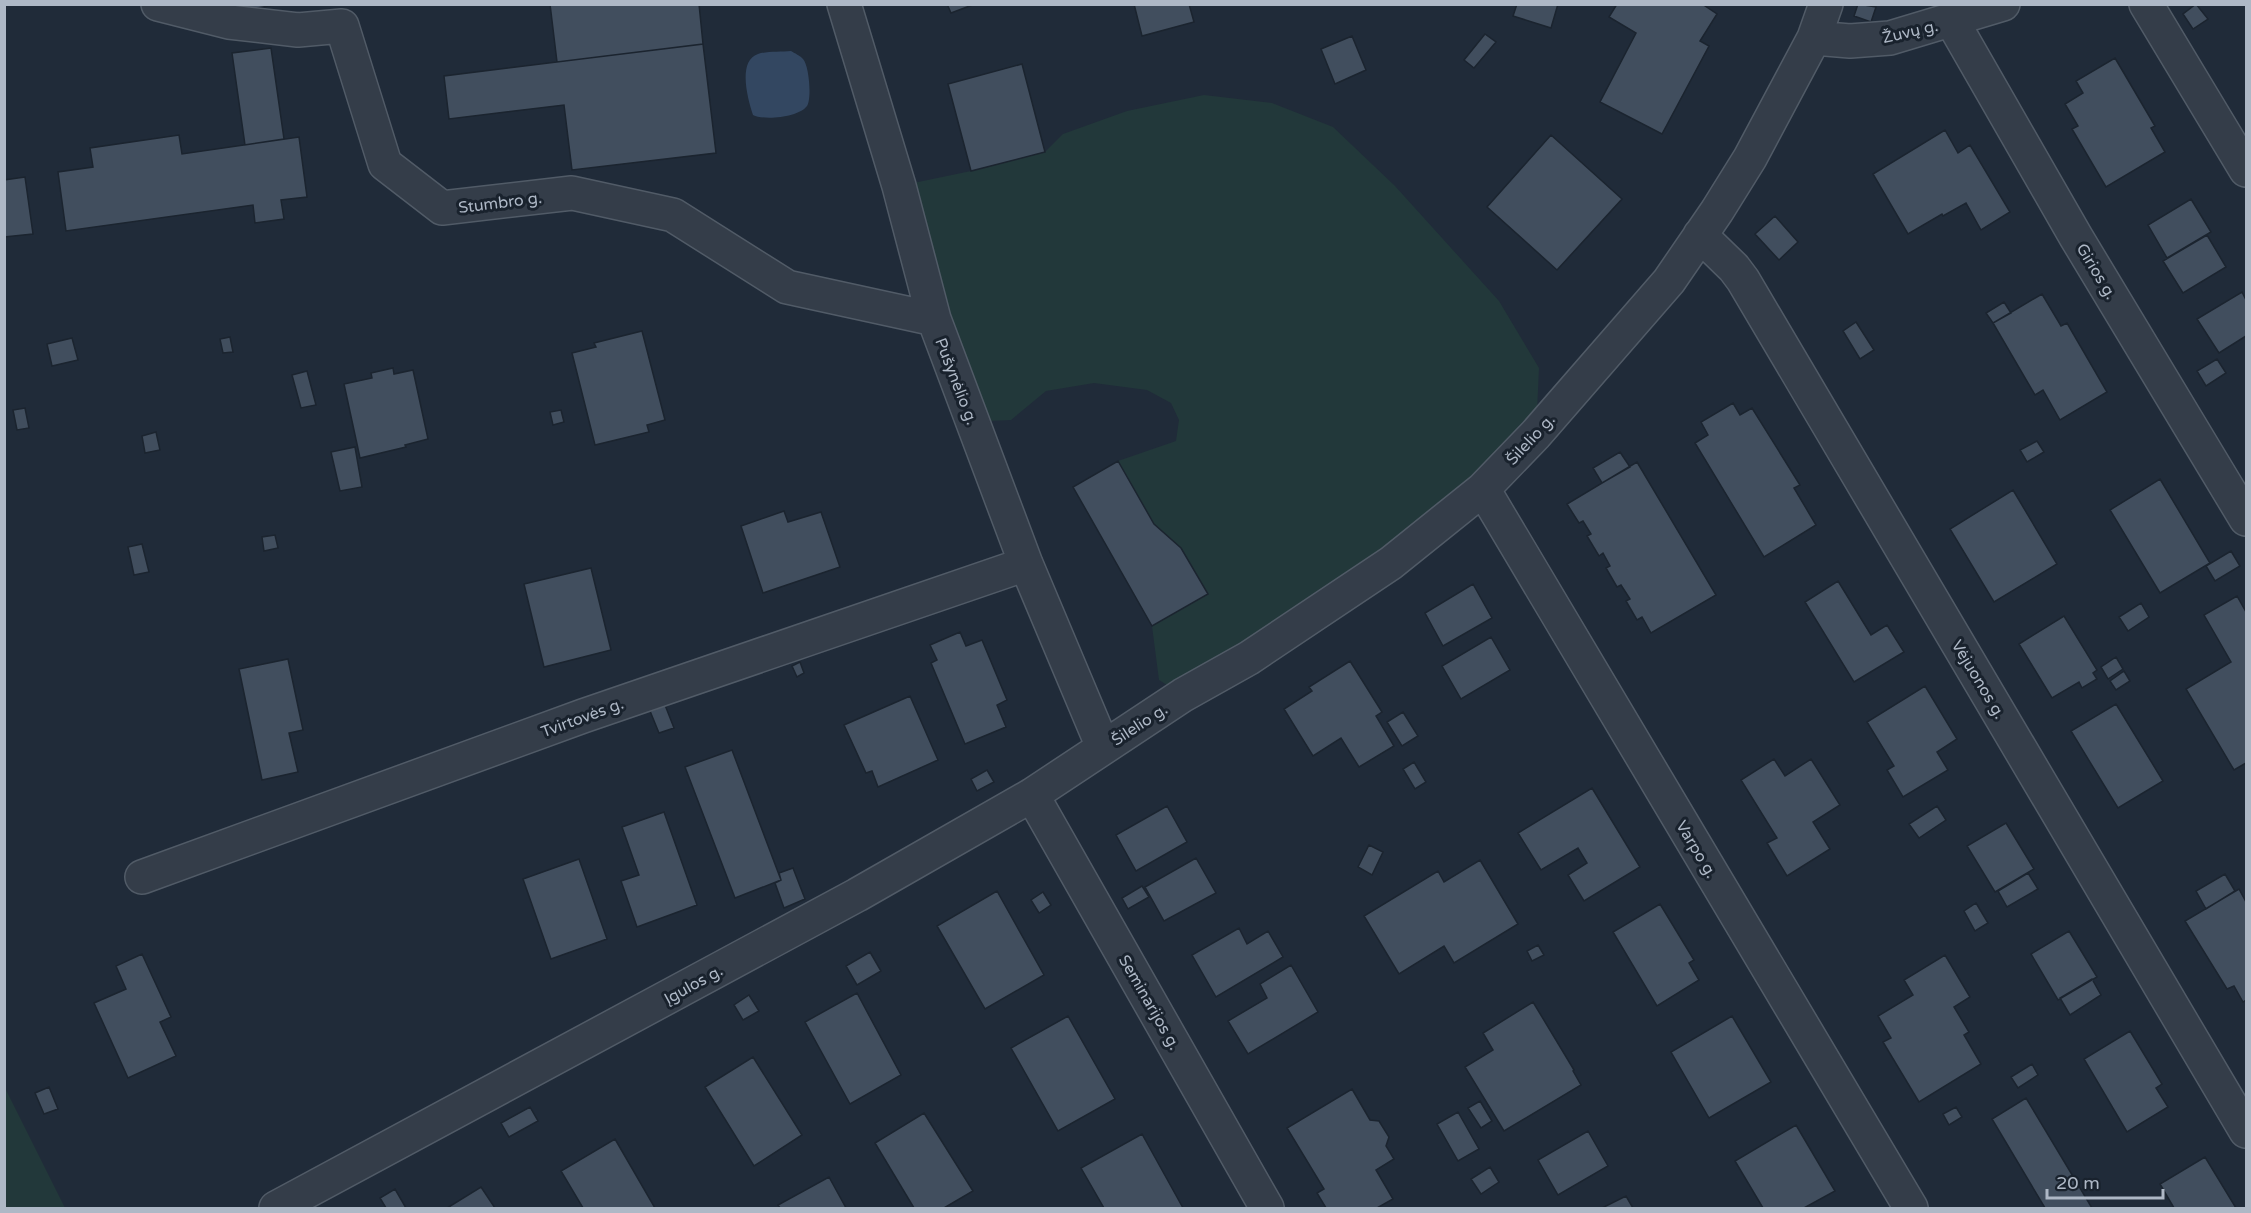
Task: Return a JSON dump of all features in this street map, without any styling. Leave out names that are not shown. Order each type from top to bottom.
[{"type":"street","name":"Stumbro g.","points":[[158,4],[229,22],[298,30],[349,15],[385,164],[441,208],[572,193],[673,215],[787,287],[934,319]]},
{"type":"street","name":"Pušynėlio g.","points":[[844,4],[899,186],[934,319],[1026,564],[1103,747]]},
{"type":"street","name":"Šilelio g.","points":[[1103,747],[1183,695],[1249,658],[1382,569],[1483,489],[1536,434],[1669,281],[1750,158],[1814,38],[1826,4]]},
{"type":"street","name":"Žuvų g.","points":[[1814,38],[1850,41],[1890,38],[2003,4]]},
{"type":"street","points":[[2146,4],[2247,170]]},
{"type":"street","name":"Girios g.","points":[[1952,21],[2076,237],[2247,519]]},
{"type":"street","name":"Vėjuonos g.","points":[[1701,235],[1743,280],[2247,1131]]},
{"type":"street","name":"Varpo g.","points":[[1483,489],[1911,1209]]},
{"type":"street","name":"Tvirtovės g.","points":[[142,877],[583,716],[1026,564]]},
{"type":"street","name":"Įgulos g.","points":[[276,1209],[826,912],[1032,795],[1103,747]]},
{"type":"street","name":"Seminarijos g.","points":[[1032,795],[1267,1209]]},
{"type":"green space","points":[[1204,95],[1272,103],[1333,127],[1395,186],[1499,301],[1539,368],[1536,434],[1483,489],[1183,695],[1159,680],[1152,626],[1208,594],[1181,548],[1154,524],[1118,461],[1176,441],[1179,420],[1171,403],[1147,390],[1094,383],[1046,391],[1011,420],[989,421],[899,186],[1045,152],[1063,134],[1127,111]]},
{"type":"green space","points":[[5,1088],[65,1208],[5,1208]]},
{"type":"water","points":[[791,51],[802,58],[807,68],[810,90],[807,106],[797,113],[782,117],[765,118],[753,115],[746,82],[748,64],[758,54]]},
{"type":"building","points":[[227,4],[281,4],[228,13]]},
{"type":"building","points":[[550,4],[699,4],[703,44],[557,62]]},
{"type":"building","points":[[947,4],[975,4],[951,13]]},
{"type":"building","points":[[1134,4],[1189,4],[1194,22],[1142,36]]},
{"type":"building","points":[[1517,4],[1558,4],[1551,28],[1513,16]]},
{"type":"building","points":[[1617,4],[1702,4],[1717,14],[1700,41],[1709,46],[1662,134],[1600,102],[1636,33],[1609,17]]},
{"type":"building","points":[[1858,4],[1876,7],[1871,22],[1854,16]]},
{"type":"building","points":[[2196,4],[2208,19],[2193,29],[2183,14]]},
{"type":"building","points":[[1485,34],[1496,42],[1474,68],[1464,60]]},
{"type":"building","points":[[1352,36],[1366,70],[1335,84],[1321,49]]},
{"type":"building","points":[[703,44],[716,153],[572,170],[564,105],[449,119],[444,76]]},
{"type":"building","points":[[271,48],[284,139],[245,145],[232,53]]},
{"type":"building","points":[[2115,58],[2155,126],[2151,128],[2165,152],[2106,187],[2072,129],[2078,126],[2065,104],[2083,93],[2076,81]]},
{"type":"building","points":[[1022,64],[1045,152],[971,171],[948,84]]},
{"type":"building","points":[[1945,130],[1958,153],[1970,145],[2010,212],[1981,230],[1966,203],[1908,234],[1873,174]]},
{"type":"building","points":[[179,135],[182,154],[299,137],[307,197],[281,200],[284,219],[255,223],[253,205],[66,231],[58,172],[93,167],[90,148]]},
{"type":"building","points":[[1551,135],[1622,199],[1557,270],[1487,207]]},
{"type":"building","points":[[25,177],[33,234],[4,237],[4,180]]},
{"type":"building","points":[[2191,199],[2211,232],[2167,258],[2148,225]]},
{"type":"building","points":[[1775,216],[1798,242],[1779,260],[1755,234]]},
{"type":"building","points":[[2207,235],[2226,267],[2183,293],[2163,261]]},
{"type":"building","points":[[2242,292],[2246,300],[2246,336],[2219,353],[2197,319]]},
{"type":"building","points":[[2042,294],[2061,326],[2067,323],[2107,392],[2060,420],[2043,390],[2035,395],[1993,323]]},
{"type":"building","points":[[2004,302],[2011,313],[1993,323],[1986,313]]},
{"type":"building","points":[[1856,322],[1874,350],[1860,359],[1843,331]]},
{"type":"building","points":[[642,331],[665,420],[647,425],[649,432],[595,445],[572,353],[596,347],[594,343]]},
{"type":"building","points":[[230,337],[233,352],[223,353],[220,339]]},
{"type":"building","points":[[72,338],[78,360],[52,366],[47,344]]},
{"type":"building","points":[[2217,359],[2226,373],[2206,386],[2197,371]]},
{"type":"building","points":[[393,368],[394,374],[413,370],[428,439],[360,458],[344,384],[372,378],[371,373]]},
{"type":"building","points":[[307,371],[316,405],[301,408],[292,375]]},
{"type":"building","points":[[1733,403],[1740,415],[1752,408],[1800,485],[1794,488],[1816,525],[1764,557],[1695,443],[1708,435],[1701,422]]},
{"type":"building","points":[[25,408],[29,428],[17,430],[13,410]]},
{"type":"building","points":[[561,410],[564,422],[553,425],[550,412]]},
{"type":"building","points":[[156,432],[160,450],[145,453],[142,436]]},
{"type":"building","points":[[2037,441],[2044,452],[2027,462],[2020,450]]},
{"type":"building","points":[[355,447],[362,487],[340,491],[331,452]]},
{"type":"building","points":[[1620,452],[1630,467],[1602,483],[1593,468]]},
{"type":"building","points":[[1118,461],[1154,524],[1181,548],[1208,594],[1152,626],[1073,487]]},
{"type":"building","points":[[1637,462],[1716,595],[1651,633],[1642,617],[1637,620],[1626,601],[1630,599],[1621,585],[1617,587],[1606,568],[1610,566],[1603,553],[1599,556],[1587,536],[1591,534],[1583,521],[1579,523],[1567,504]]},
{"type":"building","points":[[2160,479],[2210,563],[2160,593],[2110,510]]},
{"type":"building","points":[[2013,490],[2057,564],[1994,602],[1950,529]]},
{"type":"building","points":[[784,511],[788,522],[821,512],[840,567],[763,593],[741,526]]},
{"type":"building","points":[[275,535],[278,548],[264,551],[262,537]]},
{"type":"building","points":[[142,544],[149,572],[134,575],[128,547]]},
{"type":"building","points":[[2231,551],[2240,566],[2215,581],[2206,566]]},
{"type":"building","points":[[591,568],[611,650],[544,667],[524,584]]},
{"type":"building","points":[[1838,581],[1871,635],[1887,625],[1904,652],[1854,682],[1805,602]]},
{"type":"building","points":[[1473,584],[1492,618],[1443,646],[1425,613]]},
{"type":"building","points":[[2237,596],[2246,612],[2246,763],[2234,770],[2186,689],[2231,662],[2204,615]]},
{"type":"building","points":[[2141,603],[2149,617],[2128,631],[2119,617]]},
{"type":"building","points":[[2064,616],[2097,670],[2093,673],[2097,679],[2082,688],[2079,682],[2052,698],[2019,644]]},
{"type":"building","points":[[960,632],[966,646],[982,640],[1007,700],[997,705],[1006,727],[965,744],[931,663],[937,660],[930,645]]},
{"type":"building","points":[[1491,637],[1510,670],[1461,699],[1442,666]]},
{"type":"building","points":[[2116,657],[2123,669],[2108,679],[2101,667]]},
{"type":"building","points":[[288,659],[303,730],[289,733],[298,772],[262,780],[239,669]]},
{"type":"building","points":[[1350,661],[1382,712],[1376,716],[1394,746],[1359,767],[1341,738],[1313,756],[1284,709],[1312,691],[1309,687]]},
{"type":"building","points":[[800,662],[804,673],[797,677],[792,666]]},
{"type":"building","points":[[2124,671],[2130,681],[2116,690],[2110,681]]},
{"type":"building","points":[[1925,686],[1957,739],[1937,752],[1948,770],[1903,797],[1887,770],[1894,766],[1867,722]]},
{"type":"building","points":[[910,696],[938,760],[878,787],[872,771],[866,773],[844,725]]},
{"type":"building","points":[[2116,704],[2163,781],[2118,808],[2071,731]]},
{"type":"building","points":[[665,705],[674,728],[659,733],[650,711]]},
{"type":"building","points":[[1403,712],[1418,736],[1402,746],[1387,722]]},
{"type":"building","points":[[732,750],[781,880],[735,898],[685,767]]},
{"type":"building","points":[[1774,759],[1785,776],[1811,759],[1840,805],[1813,822],[1830,849],[1787,876],[1767,843],[1777,838],[1741,780]]},
{"type":"building","points":[[1414,762],[1426,782],[1415,789],[1403,769]]},
{"type":"building","points":[[987,770],[994,782],[977,791],[971,779]]},
{"type":"building","points":[[1592,788],[1640,867],[1584,901],[1568,875],[1587,863],[1578,848],[1541,870],[1518,833]]},
{"type":"building","points":[[1167,806],[1187,842],[1136,871],[1116,835]]},
{"type":"building","points":[[1937,806],[1946,820],[1919,838],[1909,824]]},
{"type":"building","points":[[664,812],[697,905],[637,927],[621,881],[639,875],[622,827]]},
{"type":"building","points":[[2006,823],[2034,869],[1995,892],[1967,846]]},
{"type":"building","points":[[1369,845],[1383,852],[1372,875],[1358,867]]},
{"type":"building","points":[[1196,858],[1216,893],[1164,921],[1145,887]]},
{"type":"building","points":[[579,859],[607,939],[551,959],[523,879]]},
{"type":"building","points":[[1480,860],[1518,924],[1454,963],[1444,946],[1399,974],[1364,916],[1438,871],[1444,882]]},
{"type":"building","points":[[793,868],[805,899],[784,908],[775,883],[781,880],[779,873]]},
{"type":"building","points":[[2028,873],[2038,889],[2007,907],[1998,891]]},
{"type":"building","points":[[2225,874],[2235,891],[2206,909],[2196,891]]},
{"type":"building","points":[[1142,886],[1149,897],[1128,909],[1122,898]]},
{"type":"building","points":[[2239,889],[2246,902],[2246,1000],[2243,1002],[2234,986],[2227,989],[2185,921]]},
{"type":"building","points":[[997,891],[1044,975],[985,1009],[937,926]]},
{"type":"building","points":[[1043,892],[1051,905],[1039,913],[1031,900]]},
{"type":"building","points":[[1976,903],[1988,923],[1975,931],[1964,911]]},
{"type":"building","points":[[1660,904],[1694,960],[1689,963],[1699,980],[1657,1006],[1613,932]]},
{"type":"building","points":[[1239,928],[1247,944],[1268,931],[1283,957],[1216,997],[1192,955]]},
{"type":"building","points":[[2069,931],[2097,977],[2058,1000],[2031,954]]},
{"type":"building","points":[[1538,945],[1544,955],[1532,961],[1527,951]]},
{"type":"building","points":[[870,952],[881,971],[857,985],[846,966]]},
{"type":"building","points":[[142,954],[171,1017],[160,1022],[176,1056],[128,1078],[94,1003],[126,989],[116,966]]},
{"type":"building","points":[[1945,955],[1970,997],[1954,1007],[1969,1032],[1964,1035],[1981,1064],[1919,1102],[1883,1042],[1891,1038],[1878,1016],[1913,995],[1904,980]]},
{"type":"building","points":[[1291,965],[1318,1012],[1248,1054],[1228,1021],[1267,998],[1260,984]]},
{"type":"building","points":[[2092,979],[2101,995],[2070,1015],[2060,998]]},
{"type":"building","points":[[857,993],[901,1075],[850,1104],[805,1022]]},
{"type":"building","points":[[749,995],[759,1011],[743,1020],[734,1005]]},
{"type":"building","points":[[1533,1002],[1581,1085],[1504,1131],[1465,1067],[1493,1050],[1483,1033]]},
{"type":"building","points":[[1068,1016],[1115,1099],[1058,1131],[1011,1048]]},
{"type":"building","points":[[1732,1016],[1771,1082],[1709,1118],[1671,1052]]},
{"type":"building","points":[[2130,1031],[2162,1084],[2156,1088],[2168,1107],[2127,1132],[2084,1059]]},
{"type":"building","points":[[753,1057],[802,1135],[754,1166],[705,1087]]},
{"type":"building","points":[[2032,1064],[2038,1075],[2018,1088],[2011,1077]]},
{"type":"building","points":[[49,1087],[58,1109],[44,1114],[35,1093]]},
{"type":"building","points":[[1352,1089],[1370,1120],[1379,1121],[1389,1137],[1386,1146],[1394,1159],[1376,1170],[1393,1199],[1377,1208],[1326,1208],[1317,1193],[1324,1189],[1287,1128]]},
{"type":"building","points":[[2026,1098],[2092,1208],[2045,1208],[1992,1119]]},
{"type":"building","points":[[1480,1101],[1492,1121],[1481,1128],[1468,1108]]},
{"type":"building","points":[[530,1107],[538,1121],[509,1137],[501,1123]]},
{"type":"building","points":[[1956,1107],[1962,1117],[1949,1125],[1943,1114]]},
{"type":"building","points":[[1458,1112],[1479,1149],[1458,1161],[1437,1124]]},
{"type":"building","points":[[924,1113],[973,1191],[944,1208],[914,1208],[875,1143]]},
{"type":"building","points":[[1796,1125],[1835,1191],[1804,1208],[1763,1208],[1735,1161]]},
{"type":"building","points":[[1588,1131],[1608,1166],[1558,1195],[1538,1160]]},
{"type":"building","points":[[1142,1134],[1183,1208],[1104,1208],[1081,1168]]},
{"type":"building","points":[[615,1139],[655,1208],[583,1208],[561,1171]]},
{"type":"building","points":[[2205,1157],[2236,1208],[2174,1208],[2160,1184]]},
{"type":"building","points":[[1490,1167],[1499,1182],[1481,1194],[1471,1179]]},
{"type":"building","points":[[829,1177],[846,1208],[780,1208],[778,1205]]},
{"type":"building","points":[[481,1187],[495,1208],[447,1208]]},
{"type":"building","points":[[395,1189],[406,1208],[386,1208],[380,1198]]},
{"type":"building","points":[[1626,1196],[1633,1208],[1602,1208]]}]
